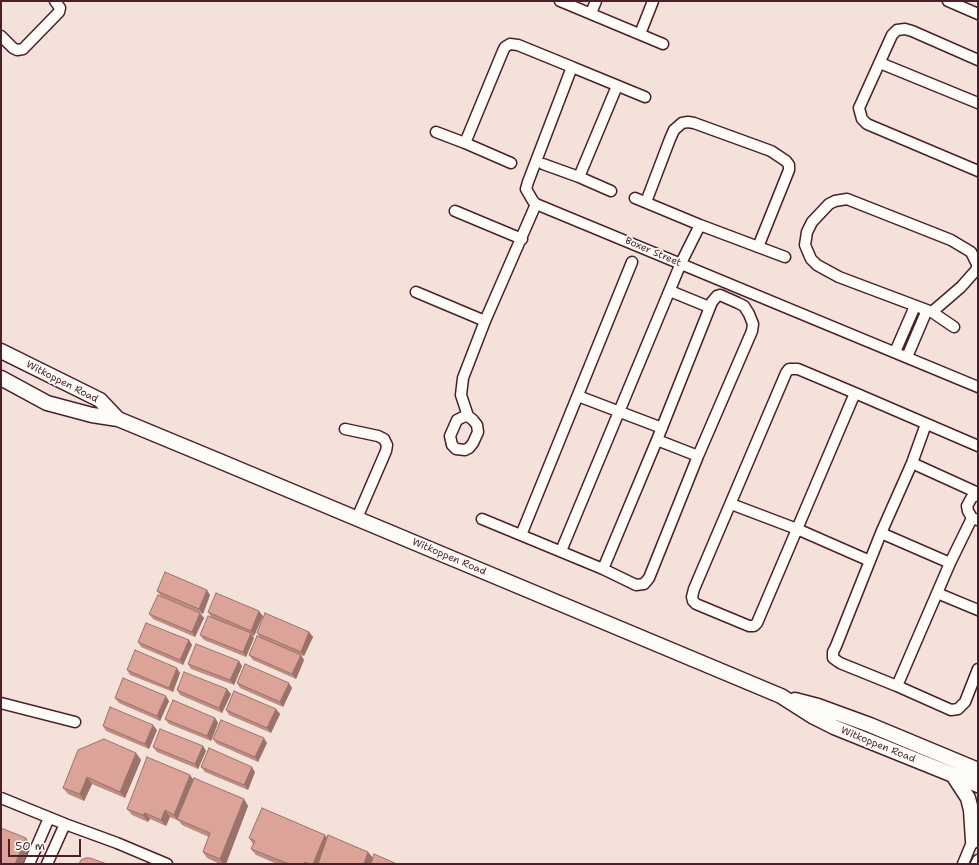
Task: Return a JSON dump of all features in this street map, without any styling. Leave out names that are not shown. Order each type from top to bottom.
[{"type":"main road","name":"Witkoppen Road","points":[[1,351],[100,400],[118,419]]},
{"type":"main road","name":"Witkoppen Road","points":[[1,378],[47,403],[92,415],[118,419],[781,696],[818,706],[870,725],[978,770]]},
{"type":"main road","name":"Witkoppen Road","points":[[781,696],[814,717],[834,727],[978,786]]},
{"type":"main road","points":[[953,775],[968,798],[971,810],[973,841]]},
{"type":"street","points":[[1,36],[13,48],[17,50],[23,49],[59,12],[60,8],[55,1]]},
{"type":"street","points":[[560,1],[663,44]]},
{"type":"street","points":[[591,13],[596,1]]},
{"type":"street","points":[[640,34],[653,1]]},
{"type":"street","points":[[948,1],[978,14]]},
{"type":"street","points":[[978,60],[912,31],[901,29],[895,31],[860,108],[862,119],[872,126],[978,171]]},
{"type":"street","points":[[465,143],[503,51],[507,45],[512,43],[645,97]]},
{"type":"street","points":[[880,63],[978,103]]},
{"type":"street","points":[[468,416],[461,395],[461,386],[485,321],[536,204],[526,190],[528,182],[572,67]]},
{"type":"street","points":[[579,177],[617,86]]},
{"type":"street","points":[[646,202],[674,130],[682,124],[688,122],[694,123],[771,152],[786,161],[789,170],[758,247]]},
{"type":"street","points":[[436,132],[510,163]]},
{"type":"street","points":[[543,164],[579,177],[611,191]]},
{"type":"street","points":[[635,198],[700,225],[785,257]]},
{"type":"street","points":[[907,357],[929,311],[966,282],[977,269],[978,264],[971,252],[951,240],[847,199],[835,201],[829,204],[812,222],[807,232],[805,245],[811,259],[817,265],[831,274],[929,311],[954,327]]},
{"type":"street","name":"Boxer Street","points":[[536,204],[978,387]]},
{"type":"street","points":[[455,211],[522,239]]},
{"type":"street","points":[[561,551],[681,264],[700,225]]},
{"type":"street","points":[[521,535],[632,262]]},
{"type":"street","points":[[670,291],[710,307]]},
{"type":"street","points":[[416,292],[485,321]]},
{"type":"street","points":[[482,519],[603,569],[636,585],[644,584],[648,578],[753,327],[750,314],[744,306],[732,299],[720,295],[717,296],[710,307],[658,440],[603,569]]},
{"type":"street","points":[[895,352],[915,306]]},
{"type":"street","points":[[855,393],[759,621],[754,626],[746,625],[697,604],[693,599],[694,589],[789,369],[798,369],[855,393],[978,446]]},
{"type":"street","points":[[578,396],[662,428]]},
{"type":"street","points":[[926,424],[912,463],[881,533],[833,652],[833,658],[840,663],[897,686],[947,709],[954,710],[962,707],[966,702],[978,669]]},
{"type":"street","points":[[345,429],[378,436],[384,439],[387,445],[386,451],[356,518]]},
{"type":"street","points":[[658,440],[698,456]]},
{"type":"street","points":[[912,463],[978,494]]},
{"type":"street","points":[[897,686],[950,563],[975,519],[968,511],[967,506],[972,497],[978,494]]},
{"type":"street","points":[[731,504],[797,529],[870,561]]},
{"type":"street","points":[[881,533],[950,563]]},
{"type":"street","points":[[937,593],[978,610]]},
{"type":"street","points":[[1,704],[75,722]]},
{"type":"street","points":[[1,798],[167,864]]},
{"type":"street","points":[[29,864],[49,818]]},
{"type":"street","points":[[46,864],[65,824]]},
{"type":"street","points":[[963,864],[978,827]]},
{"type":"street","points":[[976,864],[978,860]]},
{"type":"building","points":[[165,572],[207,590],[199,609],[157,591]]},
{"type":"building","points":[[216,593],[259,611],[251,631],[208,612]]},
{"type":"building","points":[[158,595],[200,613],[192,632],[149,614]]},
{"type":"building","points":[[265,613],[309,632],[301,652],[257,633]]},
{"type":"building","points":[[208,616],[251,633],[243,652],[200,635]]},
{"type":"building","points":[[146,623],[189,640],[180,660],[138,642]]},
{"type":"building","points":[[257,636],[301,655],[292,674],[249,655]]},
{"type":"building","points":[[196,644],[239,661],[230,680],[188,664]]},
{"type":"building","points":[[135,650],[177,668],[169,688],[127,670]]},
{"type":"building","points":[[245,664],[289,683],[280,702],[237,683]]},
{"type":"building","points":[[184,672],[227,689],[219,708],[177,690]]},
{"type":"building","points":[[123,678],[166,696],[157,716],[115,698]]},
{"type":"building","points":[[234,691],[276,709],[267,728],[226,710]]},
{"type":"building","points":[[173,700],[215,718],[207,736],[165,719]]},
{"type":"building","points":[[110,707],[153,725],[145,744],[103,726]]},
{"type":"building","points":[[221,720],[264,738],[255,757],[213,739]]},
{"type":"building","points":[[160,729],[203,746],[195,764],[153,747]]},
{"type":"building","points":[[104,739],[136,753],[120,792],[87,777],[80,794],[63,788],[78,750]]},
{"type":"building","points":[[209,748],[252,767],[244,785],[201,767]]},
{"type":"building","points":[[147,757],[190,775],[174,815],[165,810],[161,820],[145,813],[143,815],[127,809]]},
{"type":"building","points":[[194,778],[244,799],[220,859],[203,852],[210,833],[177,819]]},
{"type":"building","points":[[262,808],[325,835],[313,864],[305,862],[304,864],[289,864],[251,849],[255,841],[249,838]]},
{"type":"building","points":[[1,828],[26,838],[15,864],[1,864]]},
{"type":"building","points":[[328,835],[368,852],[364,864],[318,864]]},
{"type":"building","points":[[374,854],[397,864],[371,864]]},
{"type":"building","points":[[86,858],[107,864],[79,864],[81,860]]}]
